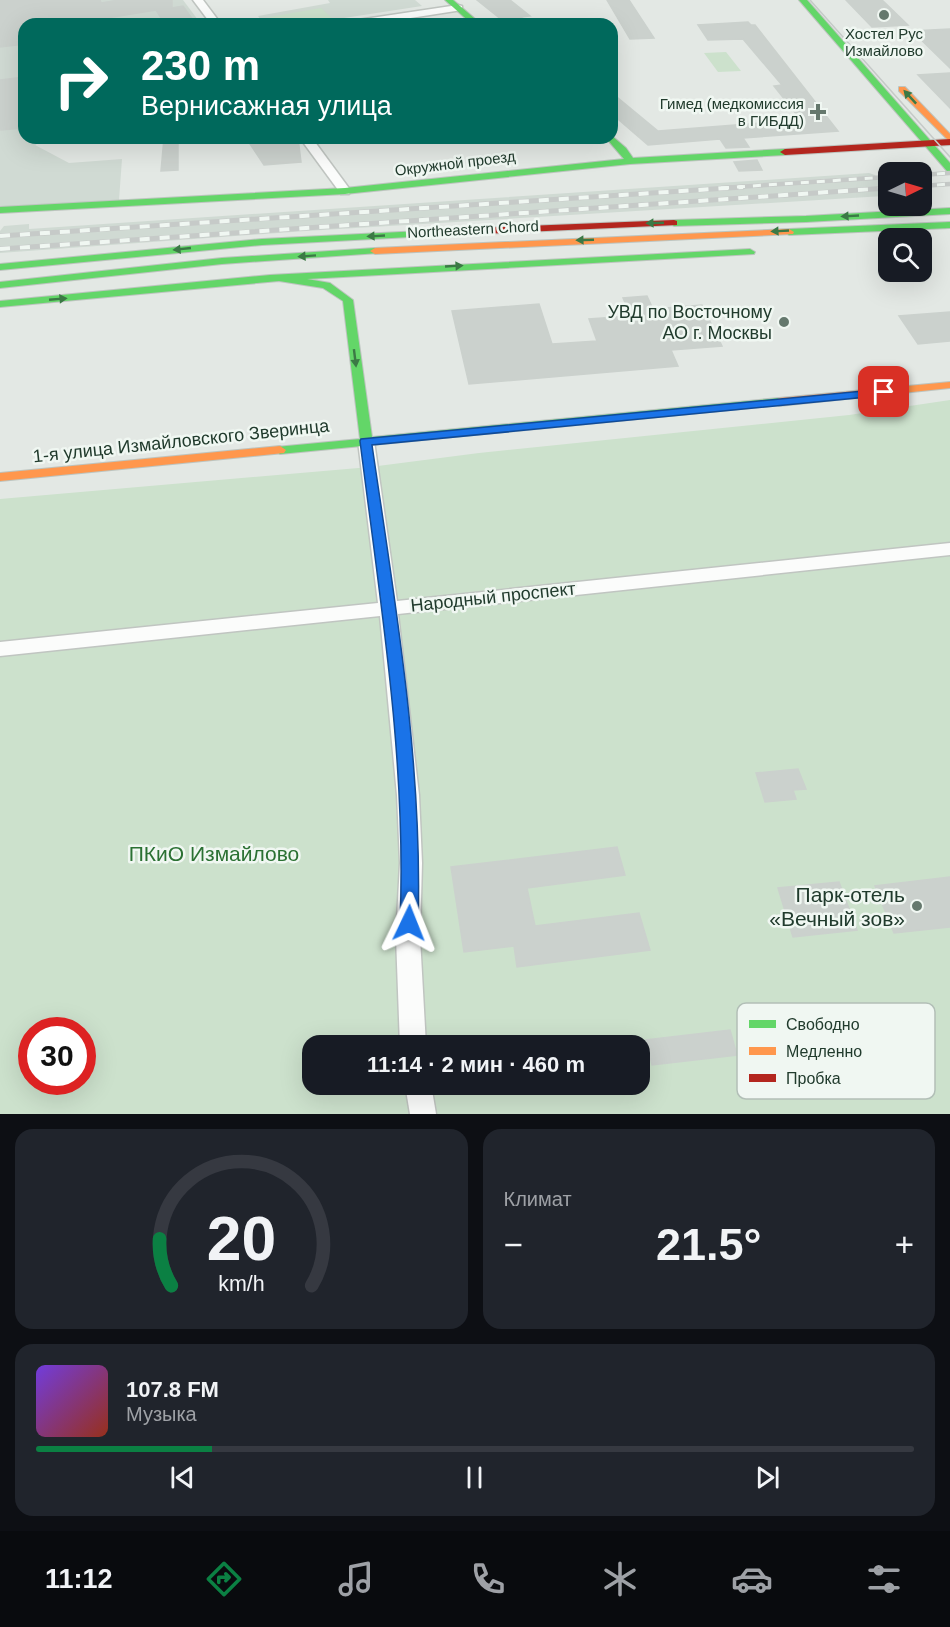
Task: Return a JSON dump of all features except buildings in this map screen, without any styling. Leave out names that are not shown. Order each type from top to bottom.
[{"type":"main road","points":[[803,0],[950,169]]},
{"type":"main road","points":[[821,0],[836,16]]},
{"type":"main road","points":[[454,4],[470,18]]},
{"type":"main road","points":[[890,75],[950,140]]},
{"type":"main road","name":"Окружной проезд","points":[[0,210],[345,191],[630,161],[950,140]]},
{"type":"main road","points":[[616,144],[630,161]]},
{"type":"main road","points":[[0,267],[283,241],[595,225],[806,219],[950,211]]},
{"type":"main road","name":"Northeastern Chord","points":[[0,285],[222,261],[435,247],[950,225]]},
{"type":"main road","name":"Northeastern Chord","points":[[0,304],[270,278],[763,251]]},
{"type":"main road","points":[[270,278],[325,283],[337,289],[348,300],[366,441]]},
{"type":"main road","name":"1-я улица Измайловского Зверинца","points":[[0,477],[950,385]]},
{"type":"street","points":[[198,0],[212,18]]},
{"type":"street","points":[[382,18],[454,4]]},
{"type":"street","points":[[310,144],[345,191]]},
{"type":"street","points":[[366,441],[388,608],[408,795],[411,863],[408,937],[412,1035]]},
{"type":"street","name":"Народный проспект","points":[[0,649],[950,549]]},
{"type":"street","points":[[420,1095],[423,1114]]},
{"type":"shaded area","points":[[0,0],[183,0],[196,18],[18,18],[18,144],[37,144],[35,145],[69,163],[122,159],[119,200],[0,207]]},
{"type":"shaded area","points":[[328,0],[415,0],[422,6],[344,18],[260,18],[258,16],[330,3]]},
{"type":"shaded area","points":[[869,173],[875,175],[878,180],[878,196],[306,231],[0,253],[0,231],[4,226],[29,224],[29,229]]},
{"type":"green space","points":[[321,8],[332,18],[270,18]]},
{"type":"green space","points":[[726,52],[741,71],[718,72],[704,53]]},
{"type":"green space","name":"ПКиО Измайлово","points":[[950,400],[950,1114],[0,1114],[0,499],[370,467],[479,453],[849,415]]},
{"type":"tram line","points":[[810,0],[950,157]]},
{"type":"railway","points":[[932,174],[950,173]]},
{"type":"railway","points":[[721,188],[878,178]]},
{"type":"railway","points":[[932,185],[950,184]]},
{"type":"railway","points":[[0,236],[743,187]]},
{"type":"railway","points":[[0,249],[878,189]]},
{"type":"traffic: fast","points":[[449,0],[470,18]]},
{"type":"traffic: fast","points":[[803,0],[950,169]]},
{"type":"traffic: fast","points":[[616,144],[630,161]]},
{"type":"traffic: fast","points":[[0,210],[345,191],[630,161],[785,152]]},
{"type":"traffic: fast","points":[[674,223],[950,211]]},
{"type":"traffic: fast","points":[[789,232],[950,225]]},
{"type":"traffic: fast","points":[[0,267],[262,242],[480,231]]},
{"type":"traffic: fast","points":[[0,285],[222,261],[375,251]]},
{"type":"traffic: fast","points":[[0,304],[270,278],[750,252]]},
{"type":"traffic: fast","points":[[283,279],[326,285],[348,300],[366,441]]},
{"type":"traffic: fast","points":[[280,450],[779,402]]},
{"type":"traffic: slow","points":[[902,89],[950,139]]},
{"type":"traffic: slow","points":[[375,251],[789,232]]},
{"type":"traffic: slow","points":[[779,402],[950,385]]},
{"type":"traffic: slow","points":[[0,477],[280,450]]},
{"type":"traffic: jam","points":[[785,152],[950,142]]},
{"type":"traffic: jam","points":[[480,231],[674,223]]},
{"type":"place","name":"Хостел Рус Измайлово","points":[[884,15]]},
{"type":"place","name":"Гимед (медкомиссия в ГИБДД)","points":[[818,112]]},
{"type":"place","name":"УВД по Восточному АО г. Москвы","points":[[784,322]]},
{"type":"place","name":"Парк-отель «Вечный зов»","points":[[917,906]]},
{"type":"route","points":[[409,923],[411,863],[408,795],[391,629],[366,441],[884,392]]}]
